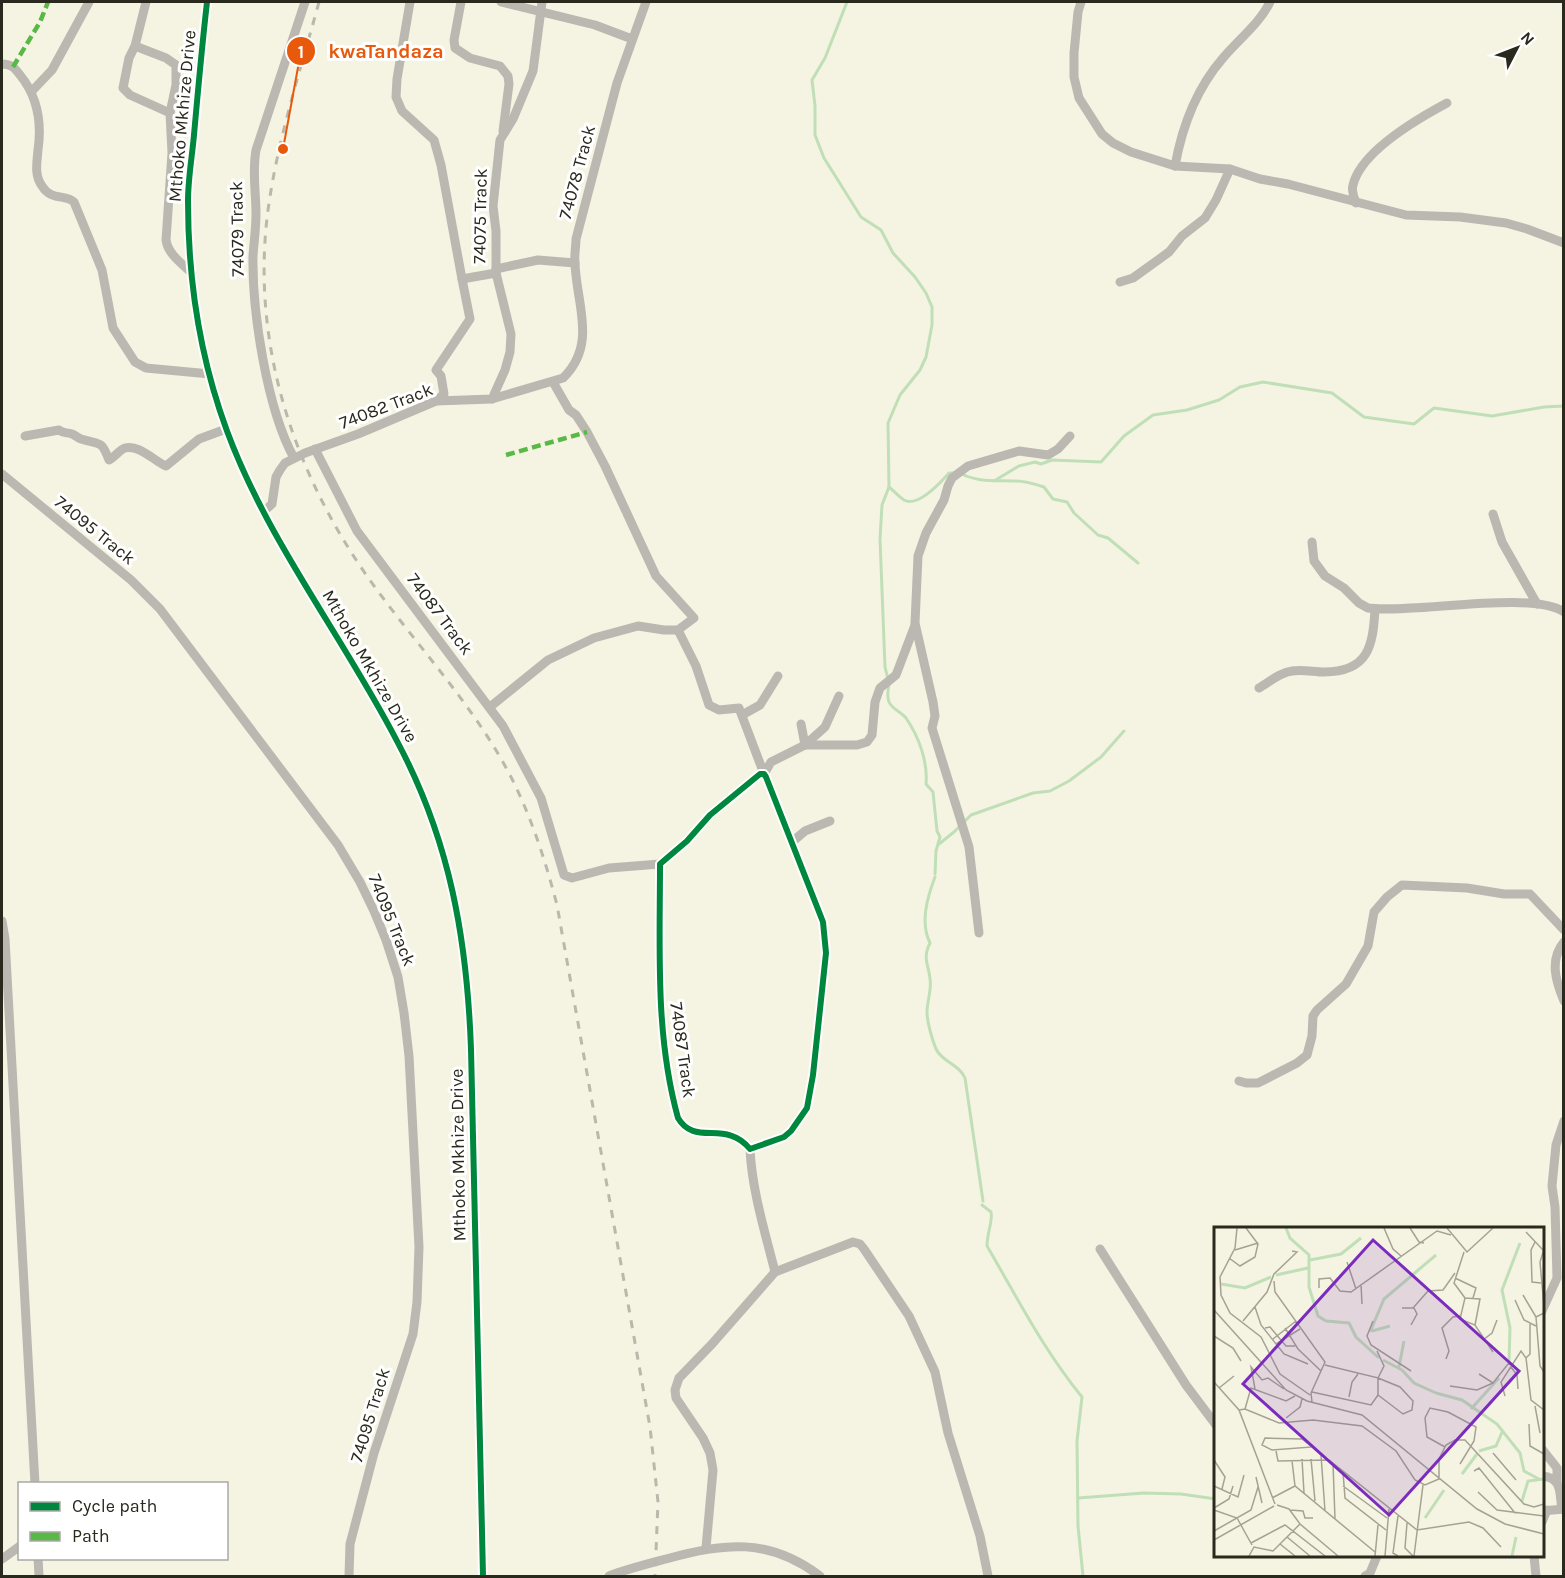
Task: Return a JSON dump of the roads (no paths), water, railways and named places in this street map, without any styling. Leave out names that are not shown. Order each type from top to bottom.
[{"type":"street","points":[[32,92],[52,70],[89,2]]},
{"type":"street","points":[[146,2],[135,46],[129,58],[124,91],[170,113]]},
{"type":"street","name":"Mthoko Mkhize Drive","points":[[207,2],[188,198],[192,273],[210,374],[226,429],[263,512],[399,744],[418,785],[438,836],[459,919],[469,998],[471,1049],[483,1576]]},
{"type":"street","name":"74079 Track","points":[[294,458],[278,419],[256,317],[253,256],[256,213],[253,164],[305,2]]},
{"type":"street","points":[[410,2],[396,97],[402,111],[434,140],[441,165],[470,319],[436,370],[441,376],[444,394],[436,401]]},
{"type":"street","points":[[461,2],[454,40],[455,48],[470,58],[500,66],[508,76],[505,123],[500,140]]},
{"type":"street","points":[[501,2],[541,6],[614,30],[632,39]]},
{"type":"street","name":"74078 Track","points":[[578,356],[583,330],[583,314],[575,263],[576,239],[617,83],[646,2]]},
{"type":"street","points":[[1081,2],[1074,53],[1074,77],[1079,98],[1095,124],[1113,143],[1131,152],[1175,166],[1230,169],[1260,179],[1288,184],[1406,215],[1460,217],[1497,222],[1527,229],[1563,243]]},
{"type":"street","points":[[1175,166],[1185,123],[1203,85],[1222,58],[1270,2]]},
{"type":"street","name":"74075 Track","points":[[492,399],[506,370],[511,334],[496,271],[496,231],[493,206],[500,140],[513,119],[533,71],[541,6]]},
{"type":"street","points":[[135,46],[166,58],[176,65],[176,85],[170,113],[172,153],[166,245],[173,256],[192,273]]},
{"type":"street","points":[[2,64],[13,67],[32,92],[39,121],[36,167],[42,186],[55,197],[71,199],[102,270],[113,328],[135,362],[146,368],[210,374]]},
{"type":"street","points":[[1356,203],[1353,183],[1365,162],[1404,128],[1447,103]]},
{"type":"street","points":[[1120,282],[1133,278],[1169,252],[1182,236],[1205,218],[1230,169]]},
{"type":"street","points":[[462,279],[538,260],[575,263]]},
{"type":"street","name":"74082 Track","points":[[263,512],[272,504],[276,477],[280,470],[285,463],[294,458],[436,401],[492,399],[553,382],[570,372],[578,356]]},
{"type":"street","points":[[490,707],[548,660],[594,638],[638,626],[678,630],[694,618],[656,576],[626,507],[625,510],[605,466],[576,415],[569,410],[553,382]]},
{"type":"street","points":[[25,436],[59,430],[83,440],[96,441],[105,449],[109,460],[124,448],[129,447],[141,451],[166,466],[198,439],[226,429]]},
{"type":"street","points":[[979,933],[969,847],[932,728],[935,716],[933,702],[915,623],[918,556],[926,533],[944,500],[952,478],[968,466],[1019,451],[1048,455],[1059,449],[1070,436]]},
{"type":"street","name":"74087 Track","points":[[315,449],[357,531],[503,726],[541,798],[564,875],[572,878],[609,868],[660,864],[659,970],[663,1037],[678,1118],[692,1132],[732,1135],[742,1140],[750,1149]]},
{"type":"street","name":"74095 Track","points":[[2,474],[131,580],[160,609],[338,845],[374,911],[398,977],[405,1013],[409,1056],[419,1247],[417,1302],[413,1334],[374,1453],[350,1544],[349,1576]]},
{"type":"street","points":[[1493,514],[1502,542],[1537,604]]},
{"type":"street","points":[[1312,542],[1314,561],[1325,576],[1344,588],[1364,606],[1375,609],[1472,604],[1537,604],[1551,606],[1563,612]]},
{"type":"street","points":[[1259,688],[1278,675],[1292,670],[1331,672],[1356,664],[1367,654],[1372,641],[1375,609]]},
{"type":"street","points":[[805,745],[862,745],[871,739],[875,702],[880,688],[896,675],[915,623]]},
{"type":"street","points":[[678,630],[696,666],[710,705],[719,710],[739,708],[823,922],[825,935],[826,953],[813,1075],[807,1108],[791,1131],[774,1142],[750,1149],[756,1199],[775,1272]]},
{"type":"street","points":[[742,715],[760,705],[778,676]]},
{"type":"street","points":[[660,864],[687,841],[710,815],[760,774],[764,774],[771,762],[805,745],[825,728],[839,696]]},
{"type":"street","points":[[801,724],[805,745]]},
{"type":"street","points":[[792,842],[805,831],[830,821]]},
{"type":"street","points":[[1239,1081],[1258,1083],[1297,1063],[1307,1054],[1312,1036],[1313,1016],[1346,984],[1368,946],[1374,912],[1402,885],[1527,894],[1532,896],[1563,930]]},
{"type":"street","points":[[2,921],[5,939],[3,964],[7,1073],[35,1482]]},
{"type":"street","points":[[1563,942],[1555,957],[1555,971],[1563,1001]]},
{"type":"street","points":[[1544,1307],[1557,1278],[1559,1197],[1552,1186],[1556,1145],[1563,1121]]},
{"type":"street","points":[[706,1548],[713,1470],[710,1453],[700,1432],[676,1398],[675,1384],[775,1272],[853,1242],[860,1244],[864,1249],[909,1316],[935,1372],[948,1433],[980,1536],[988,1576]]},
{"type":"street","points":[[1100,1249],[1190,1392],[1214,1424]]},
{"type":"street","points":[[1544,1451],[1561,1466],[1557,1483],[1563,1509],[1545,1510]]},
{"type":"street","points":[[1544,1476],[1551,1477],[1557,1483]]},
{"type":"street","points":[[609,1576],[706,1548],[746,1546],[786,1556],[820,1576]]},
{"type":"street","points":[[2,1559],[18,1547]]},
{"type":"street","points":[[1365,1576],[1370,1572],[1377,1557]]},
{"type":"street","points":[[1534,1557],[1536,1576]]},
{"type":"street","points":[[38,1560],[39,1576]]},
{"type":"waterway","points":[[847,2],[825,58],[812,80],[815,135],[824,158],[861,217],[881,230],[893,253],[926,293],[932,307],[932,325],[926,357],[920,370],[900,395],[888,423],[889,487],[882,505],[880,539],[885,667],[888,679]]},
{"type":"waterway","points":[[994,481],[1019,466],[1035,462],[1041,464],[1052,460],[1101,462],[1124,436],[1153,415],[1187,410],[1219,400],[1240,387],[1263,382],[1332,393],[1364,417],[1414,424],[1434,408],[1492,416],[1564,406]]},
{"type":"waterway","points":[[889,487],[904,500],[910,502],[929,493],[949,473],[954,473]]},
{"type":"waterway","points":[[960,473],[980,480],[1023,482],[1044,487],[1053,499],[1067,502],[1074,513],[1098,535],[1108,538],[1138,563]]},
{"type":"waterway","points":[[889,684],[889,702],[906,718],[915,733],[924,758],[926,784],[933,792],[937,831],[940,837],[936,851],[935,874]]},
{"type":"waterway","points":[[939,844],[971,815],[1033,793],[1050,791],[1069,781],[1101,757],[1124,731]]},
{"type":"waterway","points":[[935,877],[927,902],[925,919],[930,943],[926,958],[930,983],[928,1021],[936,1049],[942,1057],[959,1069],[965,1078],[983,1201]]},
{"type":"waterway","points":[[982,1205],[991,1212],[987,1246],[1043,1342],[1082,1397],[1077,1441],[1078,1526],[1083,1576]]},
{"type":"waterway","points":[[1078,1498],[1144,1493],[1181,1494],[1214,1499]]},
{"type":"railway","points":[[319,2],[284,127],[269,203],[264,256],[266,308],[273,359],[285,409],[302,458],[324,505],[350,551],[380,594],[485,733],[514,783],[544,858],[557,905],[650,1427],[658,1502],[655,1576]]},
{"type":"place","name":"kwaTandaza","points":[[283,149]]}]
